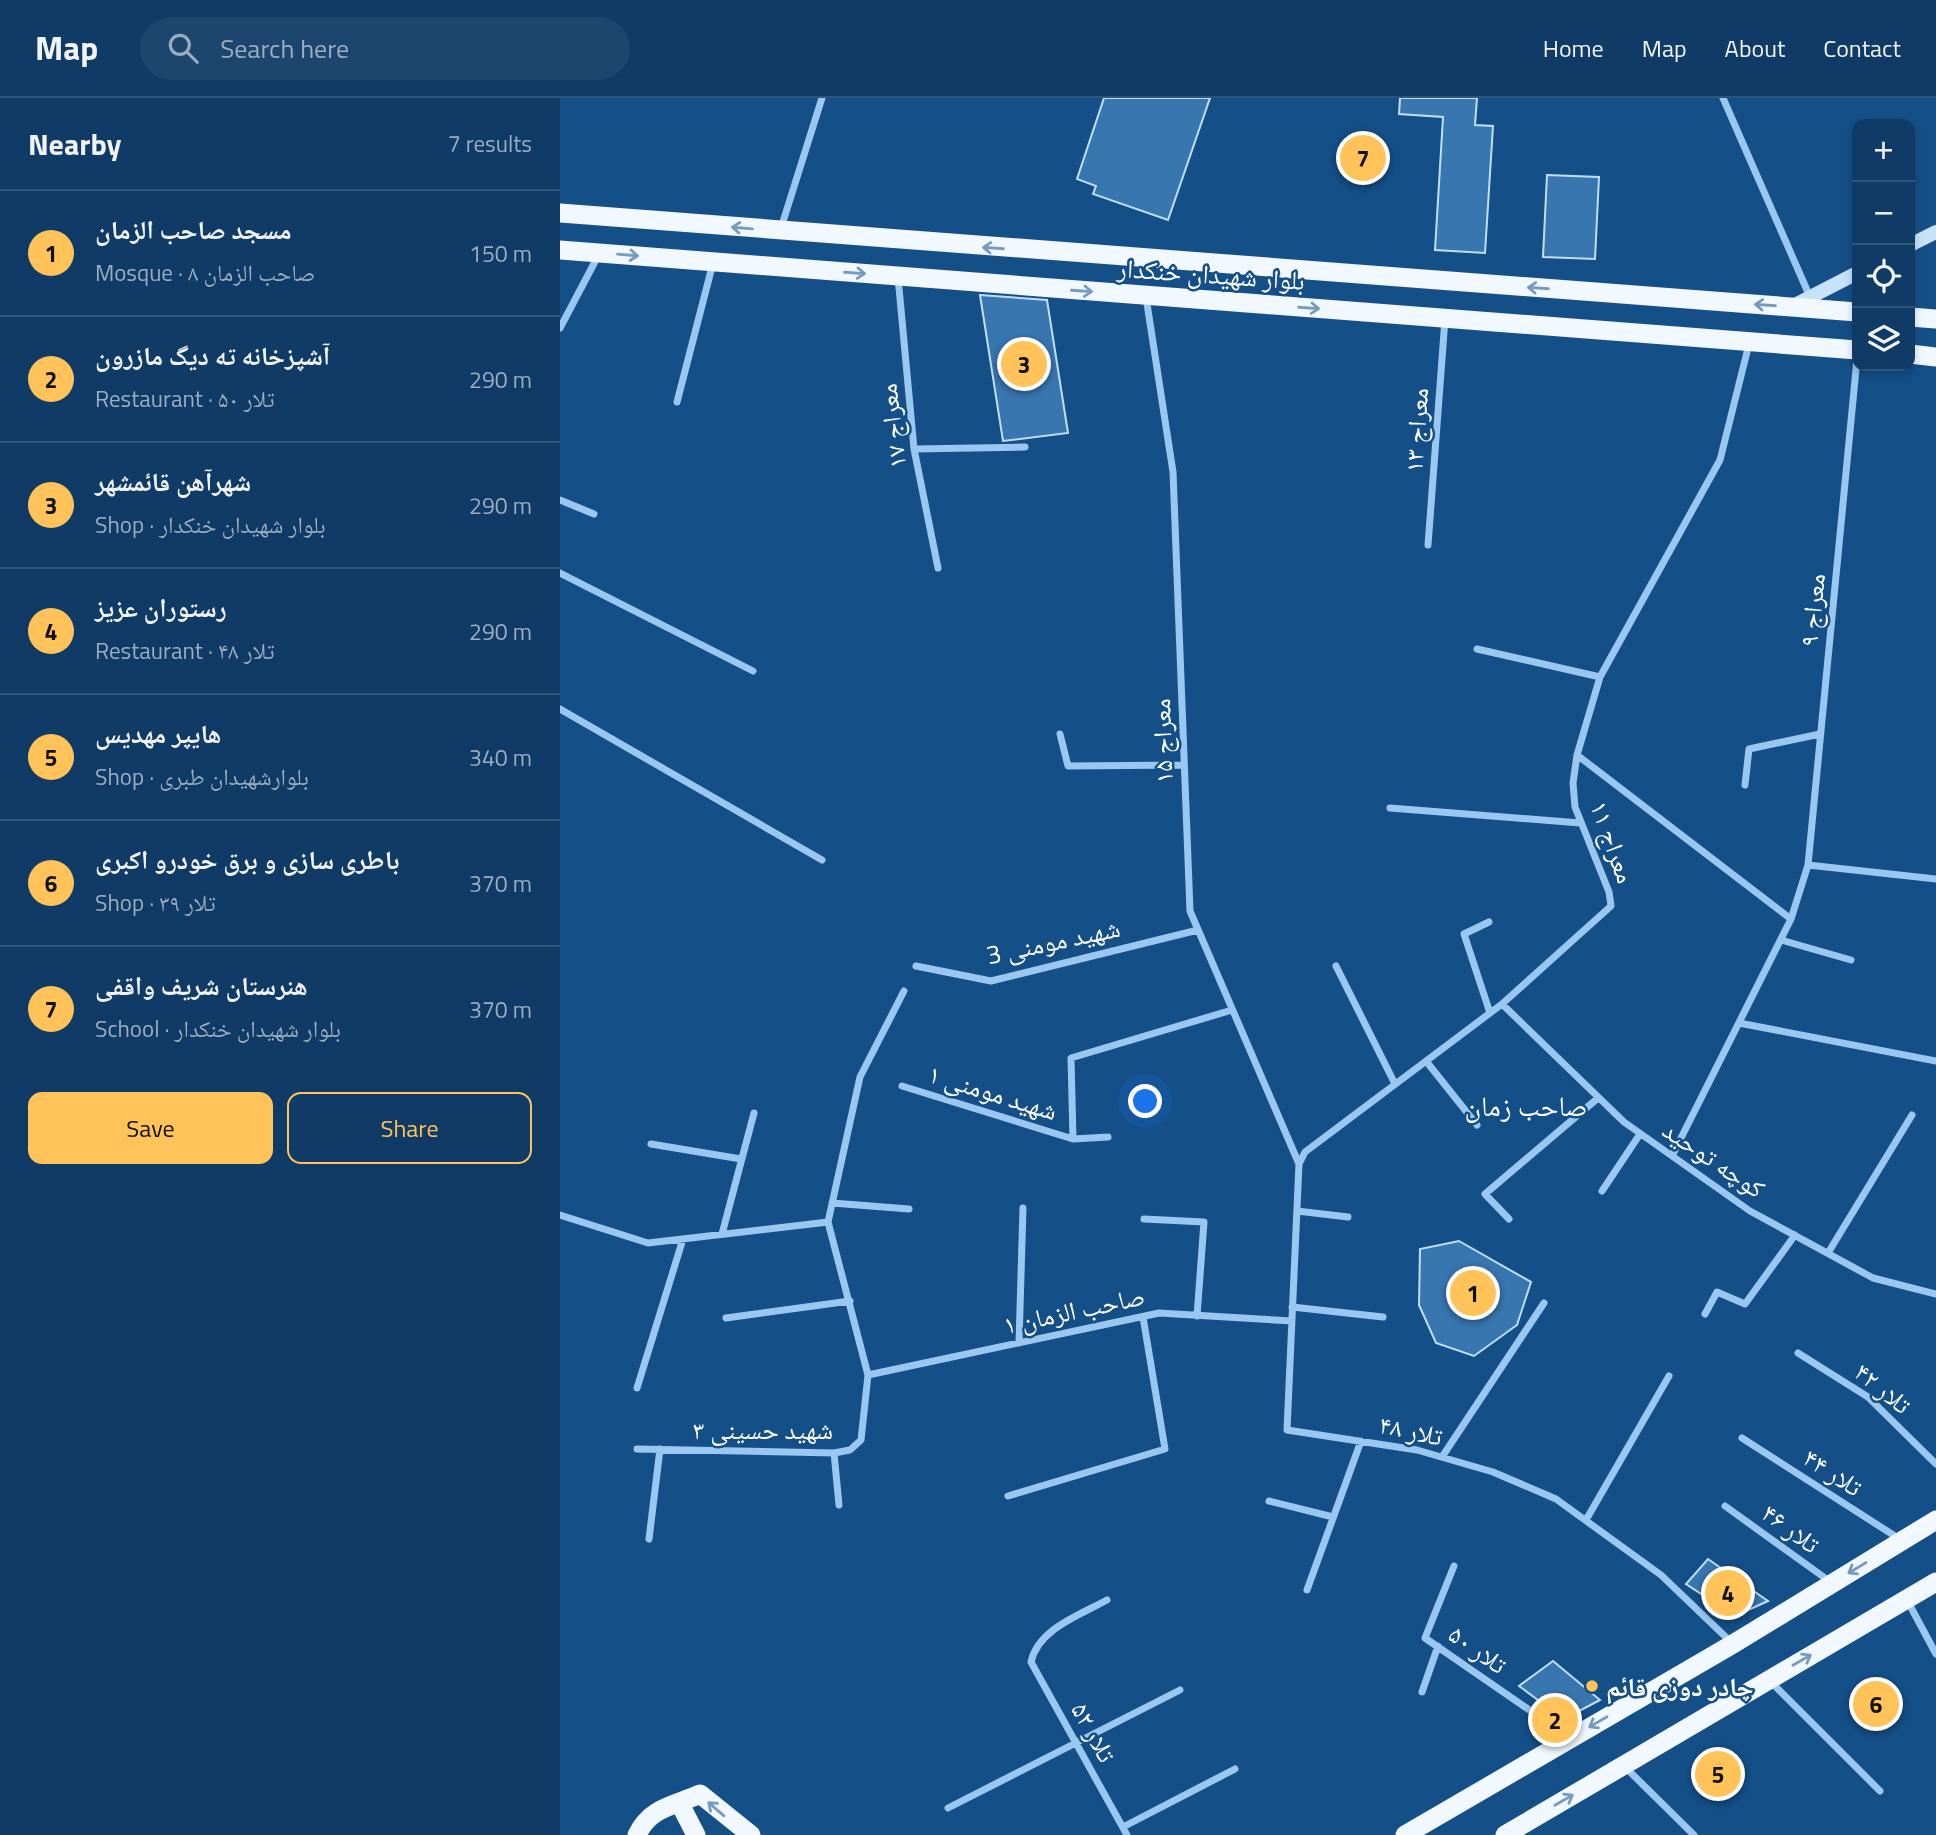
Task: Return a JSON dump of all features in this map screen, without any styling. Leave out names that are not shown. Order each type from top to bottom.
[{"type":"highway","name":"بلوار شهیدان خنکدار","points":[[560,213],[1852,313]]},
{"type":"highway","name":"بلوار شهیدان خنکدار","points":[[560,250],[1852,350]]},
{"type":"highway","points":[[1915,317],[1936,319]]},
{"type":"highway","points":[[1915,355],[1936,357]]},
{"type":"highway","points":[[1405,1835],[1733,1644],[1936,1520]]},
{"type":"highway","points":[[1505,1835],[1936,1582]]},
{"type":"highway","points":[[637,1835],[643,1822],[654,1812],[700,1794],[751,1835]]},
{"type":"highway","points":[[680,1804],[696,1835]]},
{"type":"main road","points":[[1915,242],[1936,232]]},
{"type":"main road","points":[[1792,307],[1852,276]]},
{"type":"street","points":[[780,232],[822,98]]},
{"type":"street","points":[[1723,98],[1810,298]]},
{"type":"street","points":[[560,328],[600,253]]},
{"type":"street","points":[[677,402],[713,262]]},
{"type":"street","name":"معراج ۱۷","points":[[898,277],[914,449],[938,568]]},
{"type":"street","name":"معراج ۱۵","points":[[1146,296],[1172,472],[1190,911],[1299,1164]]},
{"type":"street","name":"معراج ۱۳","points":[[1429,545],[1446,318]]},
{"type":"street","name":"معراج ۱۱","points":[[1299,1164],[1305,1152],[1502,1004],[1611,906],[1609,892],[1575,807],[1573,783],[1577,755],[1600,677],[1720,460],[1750,340]]},
{"type":"street","name":"معراج ۹","points":[[1672,1156],[1791,919],[1808,865],[1856,371]]},
{"type":"street","points":[[914,449],[1025,447]]},
{"type":"street","points":[[560,500],[594,514]]},
{"type":"street","points":[[560,573],[753,671]]},
{"type":"street","points":[[1477,649],[1600,677]]},
{"type":"street","points":[[560,709],[822,860]]},
{"type":"street","points":[[1060,734],[1068,766],[1184,765]]},
{"type":"street","points":[[1745,785],[1749,749],[1820,734]]},
{"type":"street","points":[[1577,755],[1791,919]]},
{"type":"street","points":[[1390,808],[1580,823]]},
{"type":"street","points":[[1808,865],[1936,879]]},
{"type":"street","points":[[1489,922],[1464,934],[1490,1013]]},
{"type":"street","name":"شهید مومنی 3","points":[[916,966],[991,981],[1198,930]]},
{"type":"street","points":[[1780,940],[1851,960]]},
{"type":"street","points":[[1336,966],[1395,1084]]},
{"type":"street","points":[[868,1375],[828,1222],[860,1077],[904,991]]},
{"type":"street","name":"کوچه توحید","points":[[1502,1004],[1598,1098],[1640,1133],[1750,1211],[1873,1278],[1936,1294]]},
{"type":"street","name":"شهید مومنی ۱","points":[[902,1086],[1073,1139],[1071,1058],[1233,1010]]},
{"type":"street","points":[[1739,1023],[1936,1061]]},
{"type":"street","points":[[1426,1061],[1478,1125]]},
{"type":"street","points":[[1509,1219],[1485,1194],[1598,1098]]},
{"type":"street","points":[[722,1234],[754,1113]]},
{"type":"street","points":[[1828,1253],[1912,1115]]},
{"type":"street","points":[[1602,1191],[1640,1133]]},
{"type":"street","points":[[1073,1139],[1108,1137]]},
{"type":"street","points":[[651,1144],[741,1159]]},
{"type":"street","name":"تلار ۴۸","points":[[1299,1164],[1287,1430],[1442,1457],[1493,1472],[1556,1499],[1661,1575],[1733,1644]]},
{"type":"street","points":[[832,1203],[909,1209]]},
{"type":"street","points":[[1019,1343],[1023,1208]]},
{"type":"street","points":[[1297,1211],[1348,1217]]},
{"type":"street","points":[[560,1215],[648,1243],[828,1222]]},
{"type":"street","points":[[1144,1219],[1204,1222],[1197,1316]]},
{"type":"street","points":[[1705,1314],[1717,1292],[1745,1304],[1795,1236]]},
{"type":"street","points":[[637,1388],[683,1239]]},
{"type":"street","points":[[726,1318],[850,1301]]},
{"type":"street","points":[[1442,1457],[1544,1303]]},
{"type":"street","points":[[1292,1307],[1383,1317]]},
{"type":"street","name":"صاحب الزمان ۱","points":[[868,1375],[1158,1313],[1292,1321]]},
{"type":"street","points":[[1008,1496],[1165,1449],[1143,1317]]},
{"type":"street","name":"تلار ۴۲","points":[[1798,1353],[1868,1397],[1936,1464]]},
{"type":"street","name":"شهید حسینی ۳","points":[[637,1449],[834,1453],[850,1450],[861,1440],[868,1375]]},
{"type":"street","points":[[1586,1520],[1670,1376]]},
{"type":"street","name":"تلار ۴۴","points":[[1742,1438],[1902,1541]]},
{"type":"street","points":[[1307,1590],[1361,1441]]},
{"type":"street","points":[[649,1539],[660,1449]]},
{"type":"street","points":[[834,1453],[839,1504]]},
{"type":"street","points":[[1269,1501],[1334,1517]]},
{"type":"street","name":"تلار ۴۶","points":[[1725,1506],[1832,1583]]},
{"type":"street","name":"تلار ۵۰","points":[[1454,1566],[1425,1637],[1571,1739]]},
{"type":"street","points":[[1907,1599],[1936,1654]]},
{"type":"street","name":"تلار ۵۲","points":[[1107,1600],[1045,1636],[1034,1649],[1031,1662],[1127,1835]]},
{"type":"street","points":[[1422,1692],[1438,1646]]},
{"type":"street","points":[[1769,1680],[1880,1791]]},
{"type":"street","points":[[948,1808],[1075,1741],[1180,1690]]},
{"type":"street","points":[[1623,1765],[1694,1835]]},
{"type":"street","points":[[1123,1827],[1235,1769]]},
{"type":"building","points":[[1104,98],[1210,98],[1168,220],[1093,194],[1096,186],[1077,179]]},
{"type":"building","points":[[1400,98],[1477,98],[1475,125],[1493,126],[1485,253],[1435,250],[1443,117],[1399,114]]},
{"type":"building","points":[[1547,175],[1599,177],[1595,259],[1543,257]]},
{"type":"building","points":[[980,295],[1047,300],[1068,433],[1003,441]]},
{"type":"building","points":[[1459,1241],[1531,1282],[1517,1325],[1474,1356],[1436,1343],[1419,1305],[1420,1249]]},
{"type":"building","points":[[1708,1559],[1768,1601],[1735,1616],[1686,1584]]},
{"type":"building","points":[[1553,1661],[1600,1700],[1564,1719],[1519,1686]]},
{"type":"place","name":"هنرستان شریف واقفی","points":[[1363,158]]},
{"type":"place","name":"شهرآهن قائمشهر","points":[[1024,364]]},
{"type":"place","name":"مسجد صاحب الزمان","points":[[1473,1293]]},
{"type":"place","name":"رستوران عزیز","points":[[1728,1593]]},
{"type":"place","name":"چادر دوزی قائم","points":[[1592,1686]]},
{"type":"place","name":"باطری سازی و برق خودرو اکبری","points":[[1876,1704]]},
{"type":"place","name":"آشپزخانه ته دیگ مازرون","points":[[1555,1720]]},
{"type":"place","name":"هایپر مهدیس","points":[[1718,1774]]},
{"type":"district","name":"صاحب زمان","points":[[1526,1105]]}]
